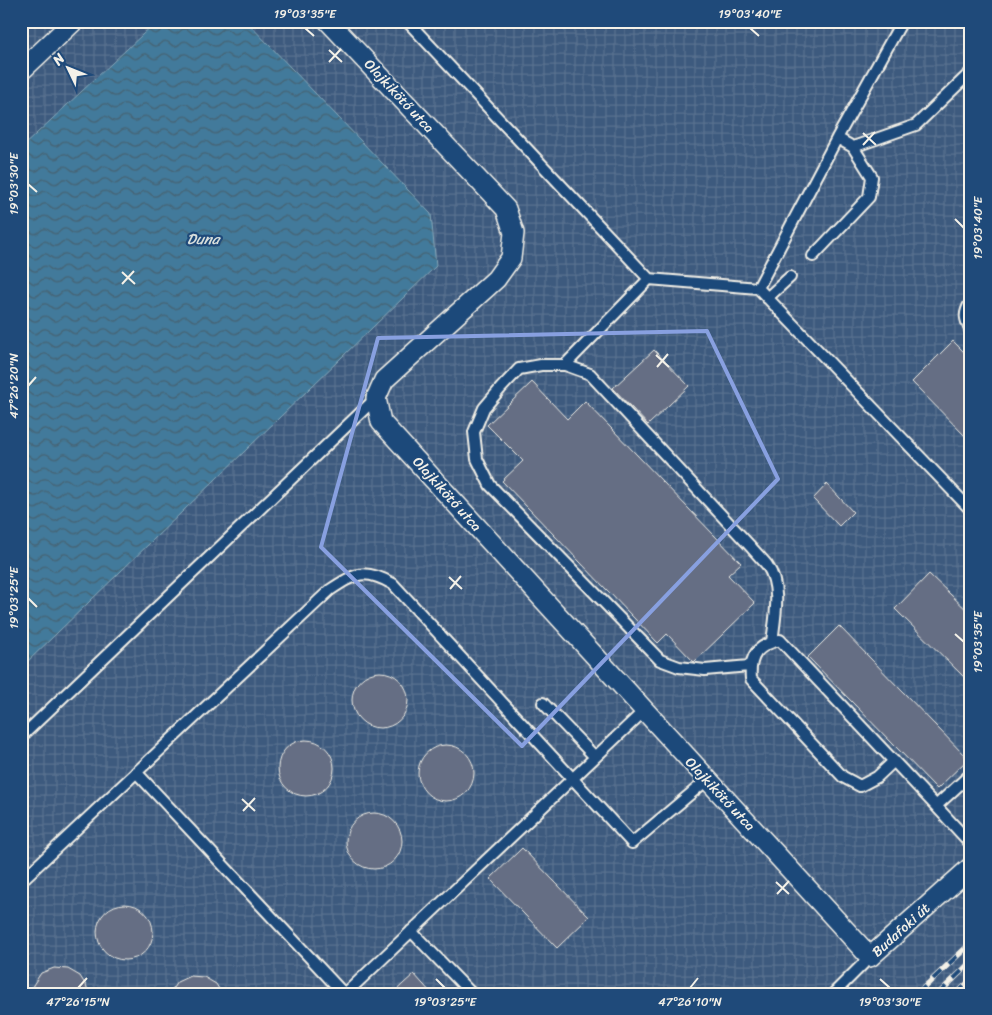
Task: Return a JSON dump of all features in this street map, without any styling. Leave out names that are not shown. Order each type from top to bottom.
[{"type":"street","points":[[21,71],[74,21]]},
{"type":"street","name":"Olajkikötő utca","points":[[328,21],[506,209],[514,233],[511,258],[496,279],[384,380],[376,398],[381,422],[870,958]]},
{"type":"street","name":"Budafoki út","points":[[870,958],[971,867]]},
{"type":"lane","points":[[407,21],[650,279],[758,288],[971,510]]},
{"type":"lane","points":[[758,288],[837,138],[902,21]]},
{"type":"lane","points":[[853,147],[916,125],[971,72]]},
{"type":"lane","points":[[813,256],[869,196],[872,177],[853,147],[837,138]]},
{"type":"lane","points":[[767,298],[790,278]]},
{"type":"lane","points":[[565,365],[650,279]]},
{"type":"lane","points":[[971,302],[965,310],[966,321],[971,332]]},
{"type":"lane","points":[[749,666],[705,670],[679,668],[660,660],[490,485],[477,459],[474,432],[484,408],[519,370],[542,364],[565,365],[590,374],[768,567],[775,586],[776,610],[772,642]]},
{"type":"lane","points":[[21,737],[376,398]]},
{"type":"lane","points":[[21,881],[330,590],[350,577],[364,574],[379,576],[393,584],[632,843],[707,780]]},
{"type":"lane","points":[[894,762],[877,777],[860,786],[843,777],[751,679],[749,666],[755,653],[768,643],[780,640],[971,844]]},
{"type":"lane","points":[[543,703],[595,757]]},
{"type":"lane","points":[[136,772],[344,994],[644,711]]},
{"type":"lane","points":[[936,806],[971,774]]},
{"type":"lane","points":[[411,931],[470,994]]},
{"type":"lane","name":"Budafoki út","points":[[833,994],[870,958]]},
{"type":"highlighted area","points":[[707,331],[778,479],[522,746],[321,547],[378,338]]},
{"type":"shaded area","points":[[21,21],[157,21],[21,148]]},
{"type":"shaded area","points":[[246,21],[971,21],[971,994],[21,994],[21,671],[25,664],[431,214]]},
{"type":"water","name":"Duna","points":[[157,21],[246,21],[431,214],[436,266],[25,664],[21,671],[21,148]]},
{"type":"building","points":[[953,341],[971,359],[971,442],[912,382]]},
{"type":"building","points":[[654,350],[689,386],[648,425],[613,388]]},
{"type":"building","points":[[532,382],[567,419],[585,401],[741,563],[728,575],[755,603],[694,662],[667,634],[658,643],[502,481],[523,461],[487,425]]},
{"type":"building","points":[[827,484],[853,512],[839,526],[813,499]]},
{"type":"building","points":[[929,574],[971,614],[971,679],[968,681],[895,609]]},
{"type":"building","points":[[839,626],[968,759],[937,789],[808,657]]},
{"type":"building","points":[[374,672],[386,672],[396,676],[404,684],[408,700],[404,716],[396,724],[386,728],[374,728],[364,724],[356,716],[352,706],[352,694],[356,684],[364,676]]},
{"type":"building","points":[[300,740],[312,740],[322,744],[330,752],[334,768],[330,784],[322,792],[312,796],[300,796],[290,792],[282,784],[278,774],[278,762],[282,752],[290,744]]},
{"type":"building","points":[[440,745],[452,745],[462,749],[470,757],[474,773],[470,789],[462,797],[452,801],[440,801],[430,797],[422,789],[418,779],[418,767],[422,757],[430,749]]},
{"type":"building","points":[[368,813],[380,813],[390,817],[398,825],[402,841],[398,857],[390,865],[380,869],[368,869],[358,865],[350,857],[346,847],[346,835],[350,825],[358,817]]},
{"type":"building","points":[[522,848],[589,917],[557,948],[490,879]]},
{"type":"building","points":[[119,904],[131,904],[141,908],[149,916],[153,932],[149,948],[141,956],[131,960],[119,960],[109,956],[101,948],[97,938],[97,926],[101,916],[109,908]]},
{"type":"building","points":[[54,968],[68,969],[80,976],[87,987],[87,994],[31,994],[33,985],[41,973]]},
{"type":"building","points":[[414,974],[432,994],[392,994]]},
{"type":"building","points":[[190,976],[204,977],[216,984],[222,994],[169,994],[177,982]]},
{"type":"railway","points":[[917,994],[971,943]]},
{"type":"railway","points":[[938,994],[971,962]]},
{"type":"railway","points":[[956,994],[971,980]]}]
